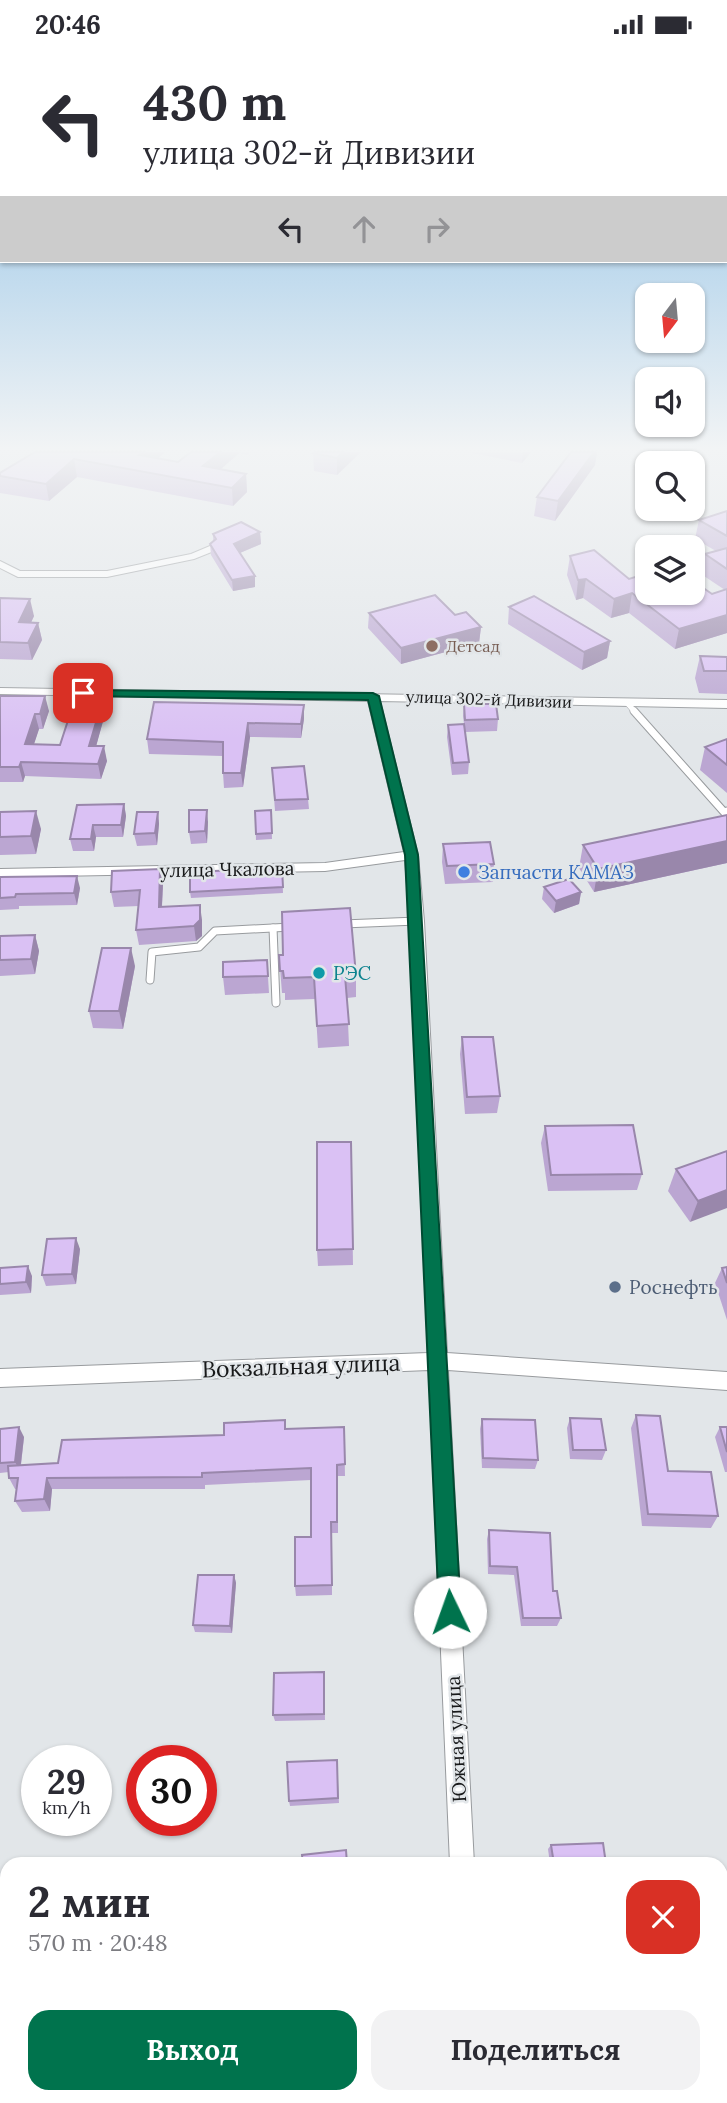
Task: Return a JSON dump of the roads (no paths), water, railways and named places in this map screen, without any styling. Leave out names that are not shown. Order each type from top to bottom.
[{"type":"street","points":[[0,564],[18,574],[107,574],[194,556],[210,549]]},
{"type":"street","name":"улица 302-й Дивизии","points":[[0,691],[727,704]]},
{"type":"street","name":"Южная улица","points":[[373,696],[411,855],[417,921],[462,1857]]},
{"type":"street","name":"улица Чкалова","points":[[0,873],[325,867],[411,855]]},
{"type":"street","name":"Вокзальная улица","points":[[0,1378],[439,1361],[727,1381]]},
{"type":"lane","points":[[627,703],[724,812],[727,811]]},
{"type":"lane","points":[[338,925],[417,921]]},
{"type":"lane","points":[[150,980],[152,952],[199,947],[215,931],[299,926]]},
{"type":"lane","points":[[273,927],[276,1003]]},
{"type":"place","name":"Детсад","points":[[432,646]]},
{"type":"place","name":"Запчасти КАМАЗ","points":[[464,872]]},
{"type":"place","name":"РЭС","points":[[319,973]]},
{"type":"place","name":"Роснефть","points":[[615,1287]]}]
